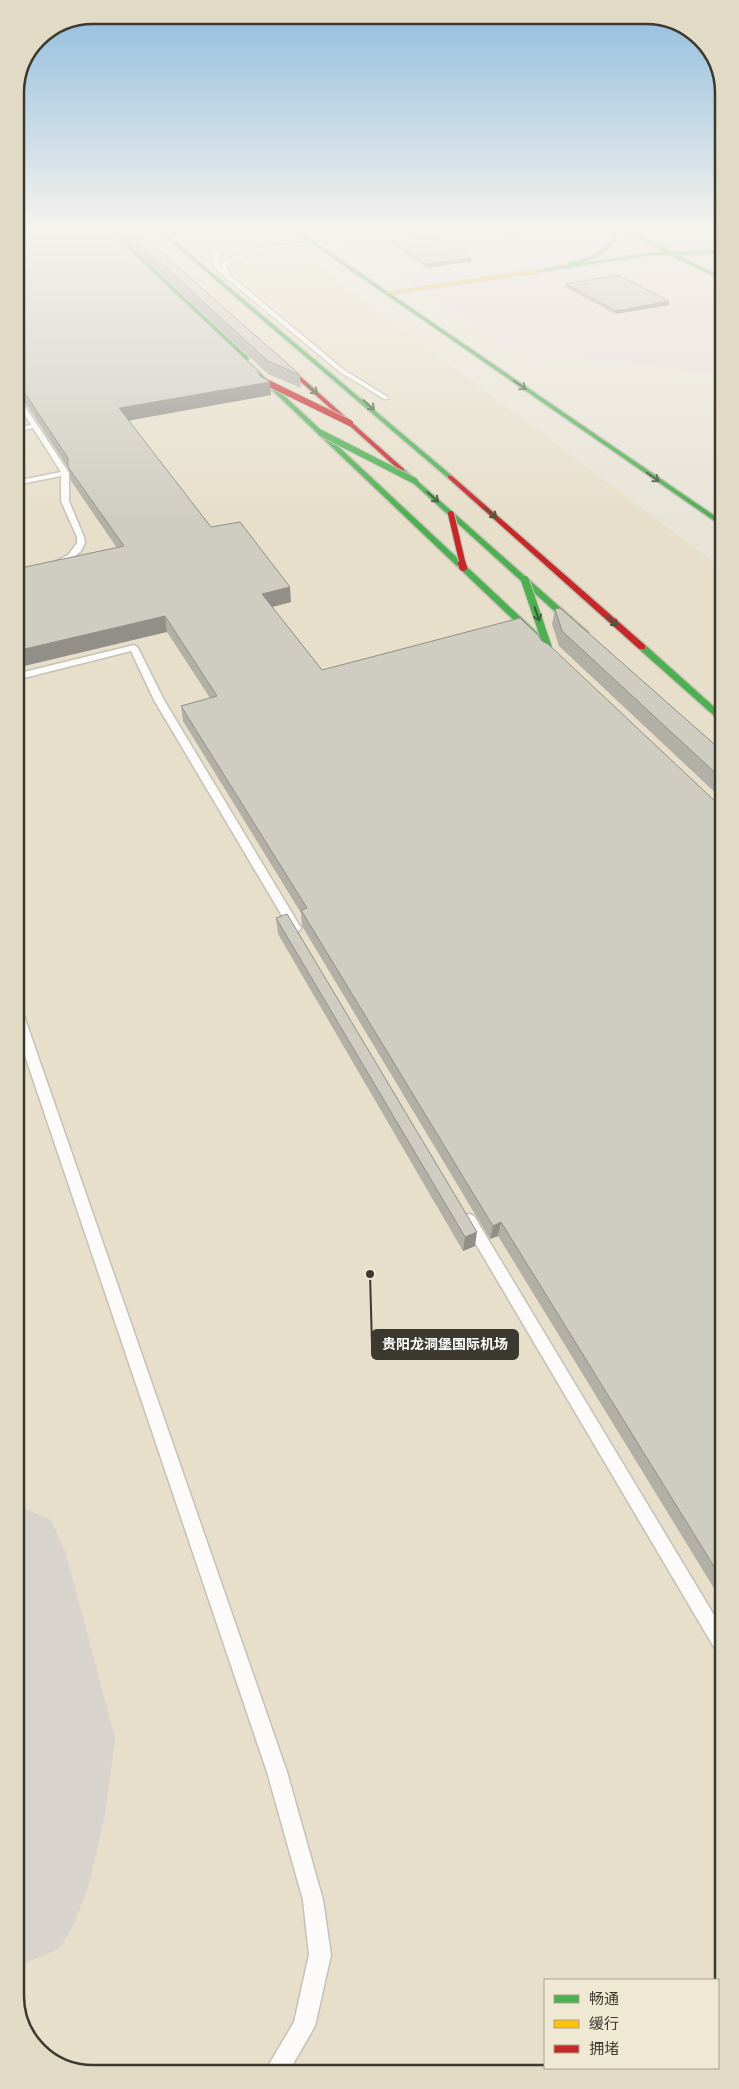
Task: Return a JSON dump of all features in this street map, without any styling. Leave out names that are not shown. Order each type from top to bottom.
[{"type":"main road","points":[[207,325],[553,652]]},
{"type":"main road","points":[[211,325],[553,652]]},
{"type":"main road","points":[[272,325],[359,396],[715,712]]},
{"type":"main road","points":[[434,325],[715,519]]},
{"type":"main road","points":[[263,345],[590,639]]},
{"type":"main road","points":[[268,383],[350,423]]},
{"type":"main road","points":[[321,433],[415,482]]},
{"type":"main road","points":[[451,514],[463,567]]},
{"type":"main road","points":[[525,580],[553,652]]},
{"type":"lane","points":[[286,325],[311,347],[386,398]]},
{"type":"lane","points":[[294,325],[348,370],[348,373]]},
{"type":"lane","points":[[24,409],[65,473],[65,500],[82,540],[81,548],[71,557],[47,568]]},
{"type":"lane","points":[[24,428],[35,426]]},
{"type":"lane","points":[[24,481],[65,473]]},
{"type":"lane","points":[[24,674],[134,648],[159,700],[301,940]]},
{"type":"lane","points":[[24,1033],[277,1772],[313,1900],[320,1955],[304,2026],[280,2065]]},
{"type":"lane","points":[[464,1213],[715,1633]]},
{"type":"shaded area","points":[[24,325],[397,325],[715,563],[715,1979],[544,1979],[544,2065],[79,2064],[54,2054],[47,2048],[33,2031],[24,2005]]},
{"type":"shaded area","points":[[474,325],[715,325],[715,373],[513,351]]},
{"type":"building","points":[[24,325],[210,325],[258,371],[260,376],[270,382],[119,408],[211,527],[240,522],[290,587],[262,594],[322,670],[520,618],[542,641],[548,644],[715,801],[715,1568],[501,1222],[493,1226],[301,910],[307,908],[181,706],[217,696],[165,616],[24,649],[24,567],[124,546],[68,467],[68,458],[24,392]]},
{"type":"building","points":[[229,325],[244,325],[300,375],[268,361]]},
{"type":"building","points":[[560,608],[715,745],[715,773],[562,631],[555,609]]},
{"type":"building","points":[[287,914],[477,1232],[465,1237],[276,918]]},
{"type":"taxiway","points":[[24,1583],[61,1738],[49,1815],[32,1885],[24,1898]]},
{"type":"traffic: fast","points":[[212,325],[247,359]]},
{"type":"traffic: fast","points":[[273,325],[450,477]]},
{"type":"traffic: fast","points":[[434,325],[715,519]]},
{"type":"traffic: fast","points":[[232,349],[544,644]]},
{"type":"traffic: fast","points":[[321,433],[415,481]]},
{"type":"traffic: fast","points":[[402,470],[585,634]]},
{"type":"traffic: fast","points":[[525,580],[548,648]]},
{"type":"traffic: fast","points":[[642,647],[715,712]]},
{"type":"traffic: jam","points":[[273,354],[402,470]]},
{"type":"traffic: jam","points":[[268,383],[350,423]]},
{"type":"traffic: jam","points":[[450,477],[642,647]]},
{"type":"traffic: jam","points":[[451,514],[463,567]]},
{"type":"place","name":"贵阳龙洞堡国际机场","points":[[370,1274]]}]
